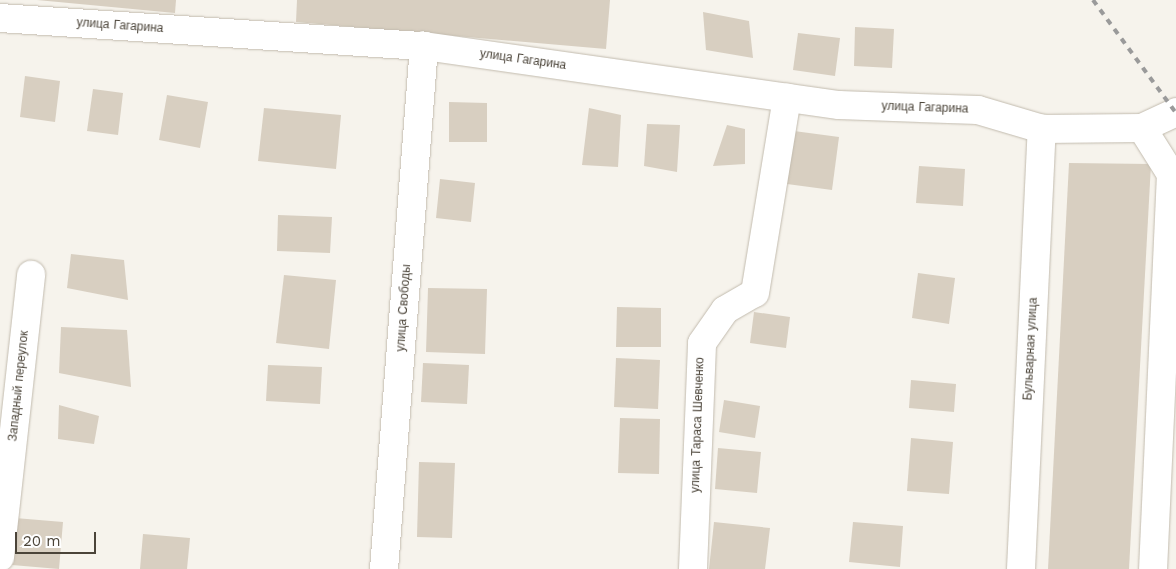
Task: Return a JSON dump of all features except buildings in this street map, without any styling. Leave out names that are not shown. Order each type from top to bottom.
[{"type":"street","name":"улица Гагарина","points":[[0,18],[424,46],[839,105],[978,110],[1042,128],[1142,128]]},
{"type":"street","name":"улица Свободы","points":[[384,569],[424,46]]},
{"type":"street","name":"улица Тараса Шевченко","points":[[693,569],[702,343],[725,310],[755,293],[787,98]]},
{"type":"street","points":[[1153,569],[1174,176],[1142,128],[1176,112]]},
{"type":"street","name":"Бульварная улица","points":[[1021,569],[1042,128]]},
{"type":"street","name":"Западный переулок","points":[[0,557],[31,275]]},
{"type":"railway","points":[[1093,0],[1176,113]]}]
